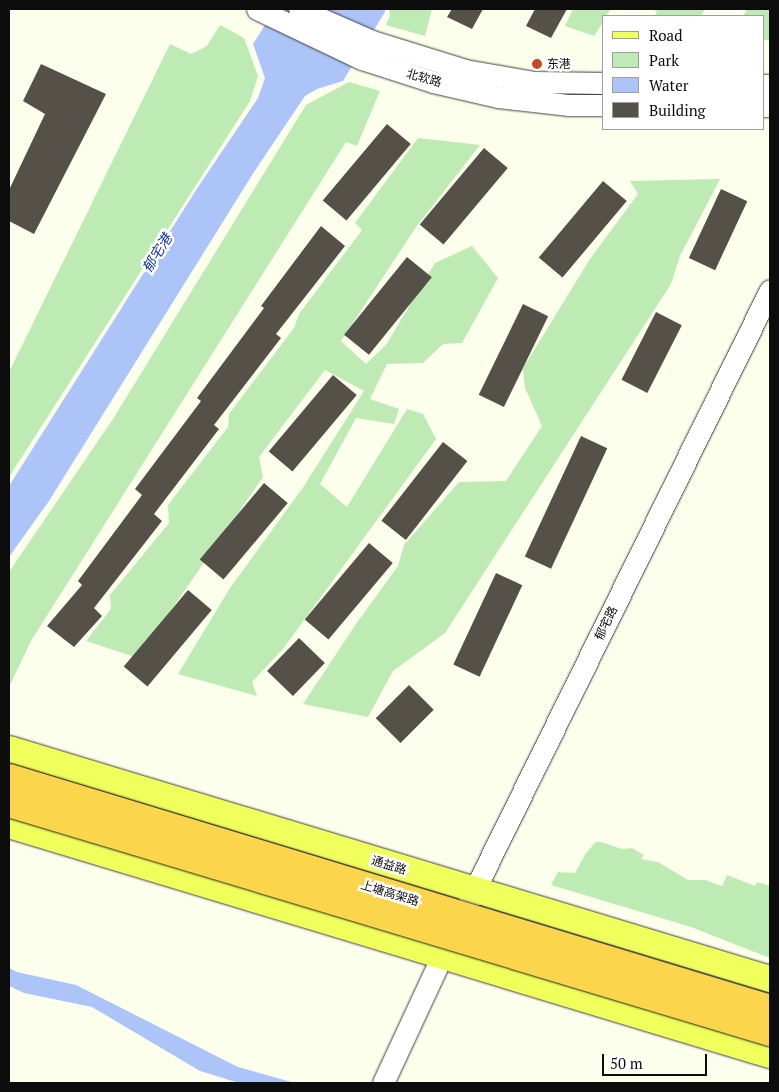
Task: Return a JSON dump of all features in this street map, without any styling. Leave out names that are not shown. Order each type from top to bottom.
[{"type":"highway","name":"上塘高架路","points":[[9,778],[770,1009]]},
{"type":"highway","name":"上塘高架路","points":[[9,803],[770,1032]]},
{"type":"main road","name":"通益路","points":[[9,749],[770,980]]},
{"type":"main road","points":[[9,825],[770,1055]]},
{"type":"street","name":"北软路","points":[[298,9],[367,50],[433,82],[498,97],[568,105],[602,105]]},
{"type":"street","name":"北软路","points":[[262,11],[367,50],[534,82],[602,83]]},
{"type":"street","name":"郁宅路","points":[[383,1083],[442,956],[770,290]]},
{"type":"green space","points":[[389,9],[432,9],[425,36],[386,25],[390,16]]},
{"type":"green space","points":[[573,9],[611,9],[607,15],[602,15],[602,24],[594,36],[565,26]]},
{"type":"green space","points":[[652,9],[705,9],[702,15],[656,15],[657,12]]},
{"type":"green space","points":[[747,9],[770,9],[770,40],[764,40],[764,15],[744,15]]},
{"type":"green space","points":[[220,25],[244,38],[258,76],[250,101],[9,477],[9,372],[170,44],[191,54],[207,46]]},
{"type":"green space","points":[[349,82],[380,91],[357,146],[346,142],[31,641],[9,687],[9,572],[113,419],[306,105]]},
{"type":"green space","points":[[418,138],[480,145],[416,227],[341,341],[366,364],[386,345],[435,263],[472,246],[498,278],[462,343],[443,344],[423,363],[387,364],[370,399],[399,409],[394,424],[356,418],[320,484],[347,507],[407,409],[423,414],[436,439],[283,649],[252,682],[257,696],[178,674],[230,588],[304,486],[364,391],[325,370],[259,457],[263,477],[138,658],[86,641],[111,609],[110,595],[169,523],[168,505],[228,427],[229,414],[294,328],[299,314],[362,230],[355,223]]},
{"type":"green space","points":[[720,179],[680,256],[671,284],[445,633],[393,671],[368,717],[303,704],[356,624],[398,566],[404,545],[459,482],[506,481],[542,426],[525,388],[523,368],[590,259],[638,194],[630,181]]},
{"type":"green space","points":[[596,842],[622,849],[632,848],[644,855],[641,859],[658,862],[688,880],[705,880],[722,886],[727,875],[755,886],[757,882],[770,886],[770,958],[691,927],[551,885],[558,872],[575,873],[586,853]]},
{"type":"water","name":"郁宅港","points":[[275,9],[385,9],[385,12],[343,81],[317,89],[305,96],[254,172],[49,501],[9,557],[9,486],[198,187],[258,98],[265,78],[253,44]]},
{"type":"water","points":[[9,968],[17,972],[76,985],[238,1067],[295,1083],[239,1083],[200,1071],[92,1007],[24,993],[9,986]]},
{"type":"building","points":[[452,9],[483,9],[472,29],[447,17]]},
{"type":"building","points":[[535,9],[567,9],[551,38],[526,26]]},
{"type":"building","points":[[41,64],[106,94],[34,234],[9,221],[9,190],[45,114],[23,101]]},
{"type":"building","points":[[387,124],[411,144],[346,221],[323,201]]},
{"type":"building","points":[[484,148],[508,168],[443,245],[420,225]]},
{"type":"building","points":[[603,181],[627,201],[562,278],[539,258]]},
{"type":"building","points":[[721,189],[747,201],[715,270],[689,258]]},
{"type":"building","points":[[321,226],[345,246],[276,334],[281,338],[214,425],[219,429],[154,514],[162,521],[94,608],[102,616],[74,647],[47,626],[82,585],[78,581],[142,495],[135,489],[201,401],[197,398],[264,308],[261,306]]},
{"type":"building","points":[[407,257],[432,277],[369,355],[344,335]]},
{"type":"building","points":[[523,304],[548,316],[504,407],[479,395]]},
{"type":"building","points":[[656,312],[682,325],[647,393],[621,380]]},
{"type":"building","points":[[333,375],[357,395],[292,472],[269,452]]},
{"type":"building","points":[[581,436],[607,448],[551,569],[525,557]]},
{"type":"building","points":[[443,442],[467,461],[406,540],[381,521]]},
{"type":"building","points":[[264,483],[288,503],[223,580],[200,560]]},
{"type":"building","points":[[369,543],[393,563],[328,640],[305,620]]},
{"type":"building","points":[[496,573],[522,585],[480,677],[453,665]]},
{"type":"building","points":[[188,590],[212,610],[147,687],[124,667]]},
{"type":"building","points":[[299,638],[325,663],[293,696],[267,671]]},
{"type":"building","points":[[409,685],[434,710],[401,743],[376,718]]},
{"type":"place","name":"东港","points":[[537,64]]}]
